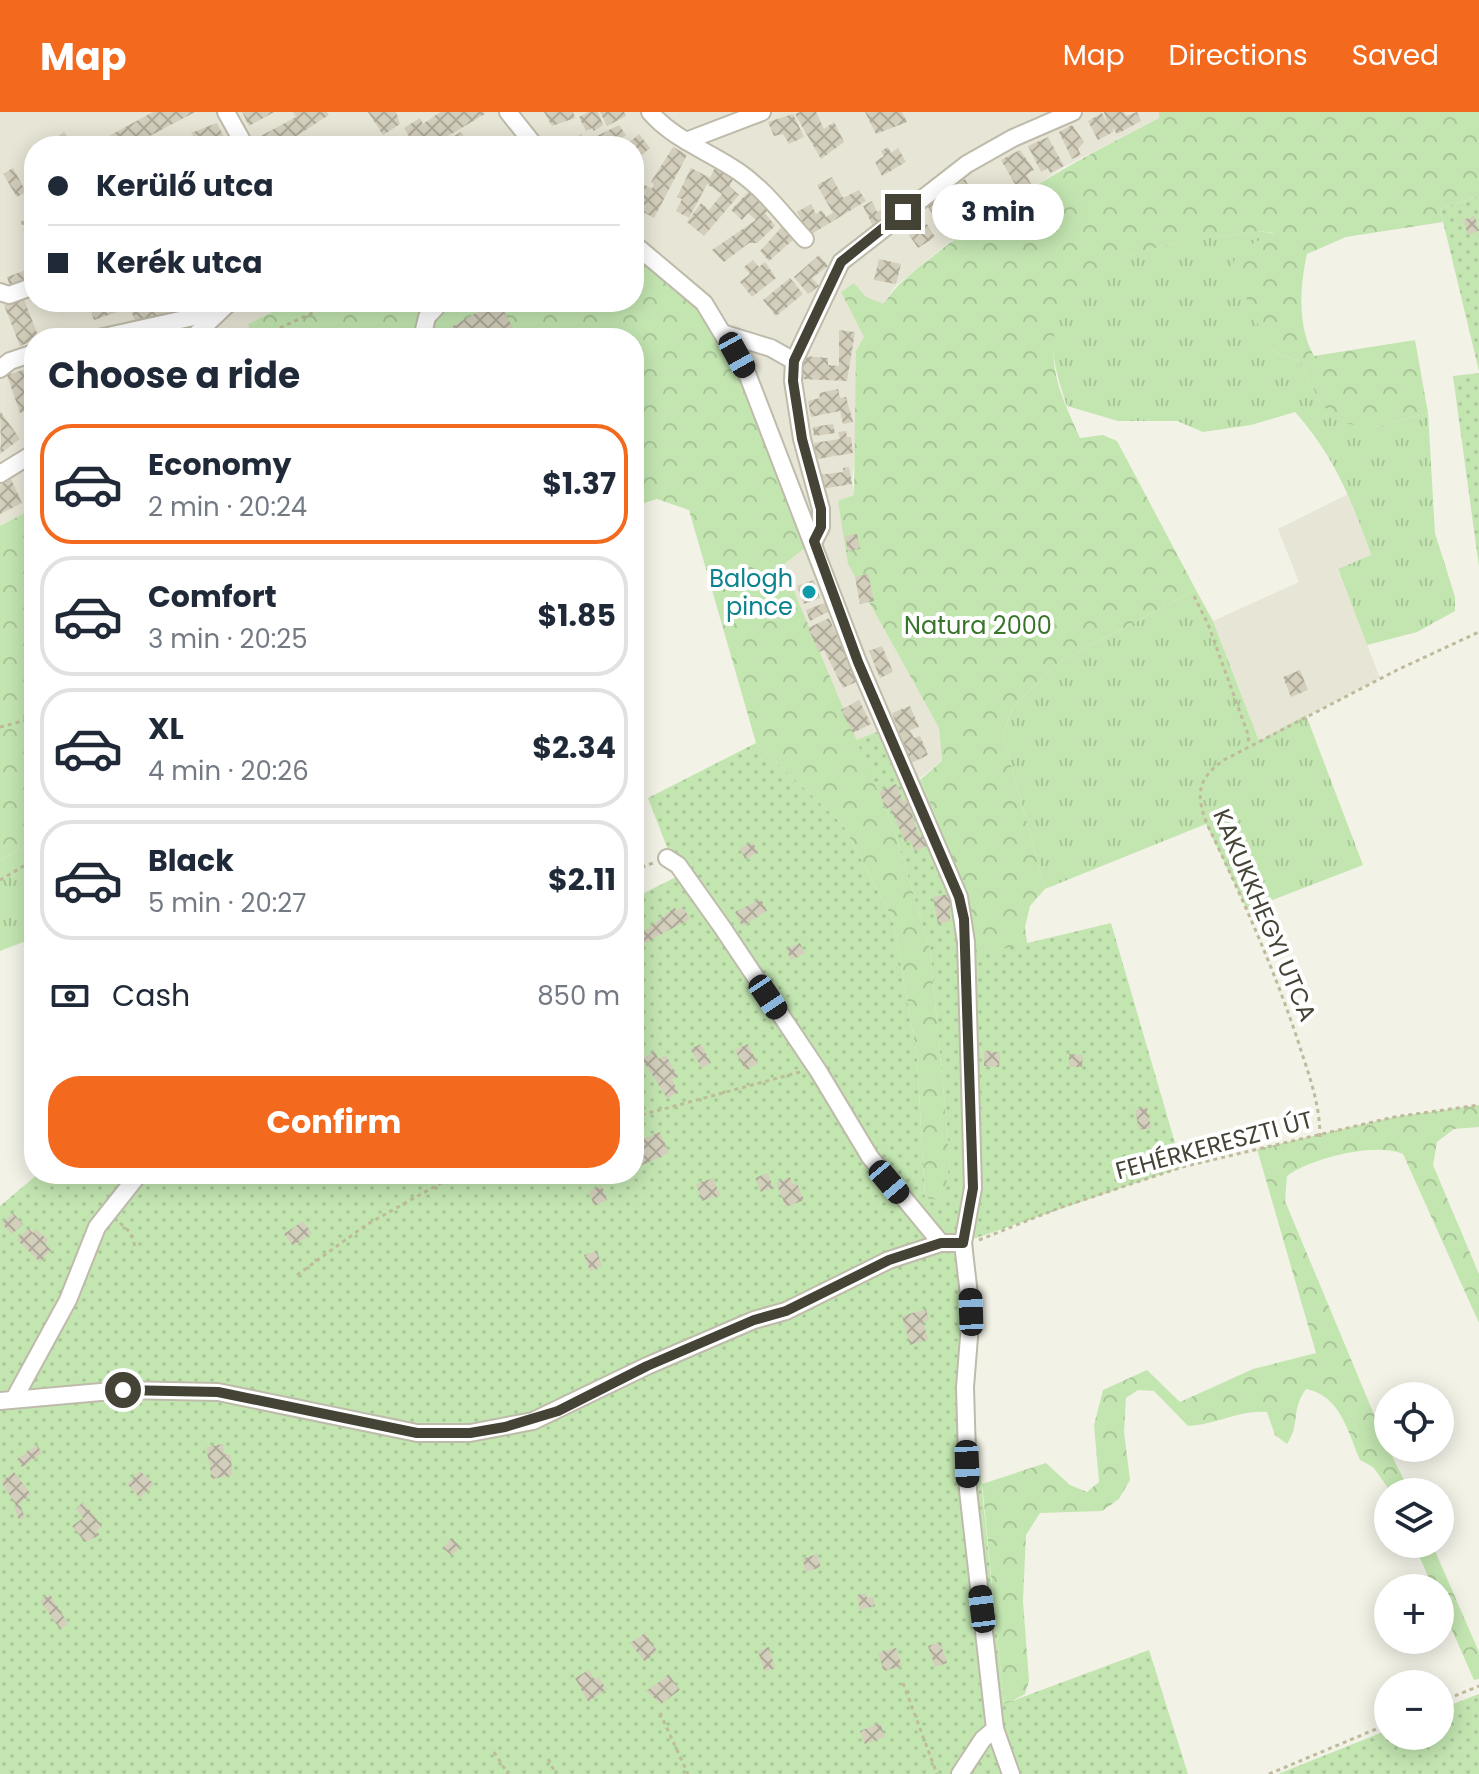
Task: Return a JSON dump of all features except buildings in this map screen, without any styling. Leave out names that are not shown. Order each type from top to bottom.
[{"type":"street","points":[[226,112],[239,136]]},
{"type":"street","points":[[508,112],[527,136]]},
{"type":"street","points":[[650,112],[686,141],[739,172],[765,192],[805,239]]},
{"type":"street","points":[[686,141],[762,112]]},
{"type":"street","points":[[814,541],[821,527],[821,509],[802,439],[793,381],[794,361],[841,262],[967,164],[1013,138],[1073,112]]},
{"type":"street","points":[[644,252],[686,284],[704,303],[748,376],[858,662],[959,897],[964,919],[973,1188],[963,1243],[971,1312],[965,1387],[968,1490],[995,1729],[1011,1774]]},
{"type":"street","points":[[0,292],[9,295],[24,290]]},
{"type":"street","points":[[139,328],[203,312]]},
{"type":"street","points":[[202,328],[218,312]]},
{"type":"street","points":[[725,334],[771,348],[794,361]]},
{"type":"street","points":[[0,369],[10,361],[24,356]]},
{"type":"street","points":[[0,474],[24,459]]},
{"type":"street","points":[[667,858],[689,880],[819,1072],[870,1157],[941,1243]]},
{"type":"street","points":[[7,1400],[52,1334],[97,1227],[131,1184]]},
{"type":"street","points":[[7,1400],[123,1390],[218,1392],[417,1433],[470,1433],[533,1421],[647,1366],[754,1320],[786,1311],[866,1270],[941,1243],[963,1243]]},
{"type":"street","points":[[960,1774],[995,1729]]},
{"type":"path","points":[[22,221],[24,226]]},
{"type":"path","points":[[275,328],[311,312]]},
{"type":"path","points":[[1194,596],[1208,624],[1249,737],[1246,748]]},
{"type":"path","name":"KAKUKKHEGYI UTCA","points":[[1320,1137],[1320,1109],[1288,1013],[1201,808],[1199,787],[1203,778],[1246,748],[1388,674],[1479,632]]},
{"type":"path","points":[[0,727],[24,721]]},
{"type":"path","points":[[644,866],[667,858]]},
{"type":"path","points":[[0,880],[24,866]]},
{"type":"path","points":[[644,1114],[787,1075],[819,1072]]},
{"type":"path","name":"FEHÉRKERESZTI ÚT","points":[[963,1243],[1161,1174],[1394,1117],[1479,1105]]},
{"type":"path","points":[[297,1275],[366,1225],[439,1184]]},
{"type":"path","points":[[97,1227],[113,1220],[123,1224],[135,1246]]},
{"type":"path","points":[[903,1683],[937,1774]]},
{"type":"path","points":[[1454,1696],[1479,1686]]},
{"type":"path","points":[[660,1713],[688,1774]]},
{"type":"path","points":[[1269,1774],[1374,1730]]},
{"type":"path","points":[[494,1752],[508,1774]]},
{"type":"path","points":[[548,1759],[556,1774]]},
{"type":"shaded area","points":[[0,112],[1159,112],[1159,118],[1062,168],[957,236],[894,287],[856,351],[857,437],[852,480],[880,622],[939,728],[942,761],[912,784],[887,728],[856,740],[782,565],[814,541],[644,260],[644,136],[24,136],[24,312],[272,312],[248,324],[249,328],[24,328],[24,513],[0,526]]},
{"type":"shaded area","points":[[1350,493],[1371,556],[1338,570],[1380,678],[1259,741],[1213,621],[1299,582],[1278,529]]},
{"type":"green space","name":"Natura 2000","points":[[1159,112],[1479,112],[1479,196],[1440,209],[1443,222],[1346,237],[1307,254],[1302,319],[1314,356],[1415,340],[1428,413],[1375,427],[1339,423],[1320,402],[1300,362],[1269,349],[1232,266],[1238,251],[1274,233],[1259,231],[1191,241],[1122,258],[1093,273],[1070,295],[1057,324],[1054,362],[1068,410],[1080,438],[1103,435],[1117,441],[1196,590],[1059,662],[1012,708],[1003,735],[1045,889],[1030,906],[1025,927],[1027,943],[1005,1018],[973,957],[969,903],[921,779],[942,761],[939,728],[848,564],[838,501],[854,495],[856,351],[864,337],[841,292],[854,283],[866,297],[884,304],[912,273],[985,217],[1071,165],[1159,118]]},
{"type":"green space","points":[[1479,196],[1479,371],[1440,209]]},
{"type":"green space","points":[[1259,231],[1276,234],[1269,349],[1300,362],[1320,402],[1375,427],[1428,413],[1435,533],[1455,597],[1455,611],[1417,632],[1367,645],[1338,569],[1371,555],[1357,516],[1331,462],[1295,412],[1251,425],[1203,432],[1177,421],[1118,421],[1067,406],[1054,361],[1053,338],[1057,315],[1071,292],[1091,274],[1116,260],[1144,250]]},
{"type":"green space","points":[[644,254],[725,334],[814,541],[783,565],[894,829],[930,949],[950,1159],[945,1202],[925,1198],[917,1056],[893,920],[843,825],[756,743],[689,510],[657,499],[644,503],[644,328],[249,328],[248,324],[272,312],[644,312]]},
{"type":"green space","points":[[1479,373],[1479,567],[1453,376]]},
{"type":"green space","points":[[24,513],[24,847],[0,860],[0,526]]},
{"type":"green space","points":[[1196,590],[1213,621],[1259,741],[1306,715],[1363,865],[1247,910],[1206,824],[1045,889],[1003,735],[1012,708],[1059,662]]},
{"type":"green space","points":[[887,728],[912,783],[921,779],[969,903],[973,956],[1111,923],[1182,1167],[973,1239],[977,1310],[973,1403],[1004,1704],[1149,1650],[1188,1774],[0,1774],[0,1206],[26,1184],[644,1184],[644,893],[678,876],[648,798],[756,743],[843,825],[893,920],[917,1056],[925,1198],[944,1201],[950,1159],[930,949],[894,829],[856,740]]},
{"type":"green space","points":[[24,847],[24,942],[0,951],[0,860]]},
{"type":"green space","points":[[1479,1105],[1479,1127],[1454,1129],[1437,1142],[1433,1165],[1479,1274],[1479,1323],[1403,1154],[1361,1151],[1312,1163],[1287,1176],[1285,1201],[1374,1414],[1374,1462],[1395,1462],[1403,1478],[1381,1478],[1373,1467],[1360,1460],[1335,1407],[1318,1393],[1306,1389],[1287,1444],[1275,1435],[1267,1412],[1246,1413],[1188,1426],[1154,1391],[1138,1390],[1126,1398],[1124,1432],[1130,1480],[1119,1499],[1102,1511],[1040,1513],[1026,1535],[1023,1601],[1029,1681],[1025,1694],[1004,1705],[982,1484],[1046,1463],[1070,1485],[1087,1492],[1099,1482],[1094,1425],[1103,1390],[1147,1370],[1180,1402],[1253,1369],[1316,1353],[1257,1149],[1394,1117]]},
{"type":"green space","points":[[1420,1558],[1438,1558],[1445,1574],[1427,1574]]},
{"type":"green space","points":[[1454,1595],[1479,1652],[1479,1679],[1474,1680],[1454,1635]]},
{"type":"green space","points":[[1479,1694],[1479,1774],[1278,1774],[1374,1736],[1374,1750],[1454,1750],[1454,1704]]},
{"type":"place","name":"Balogh pince","points":[[809,592]]},
{"type":"route","points":[[123,1390],[218,1392],[417,1433],[444,1435],[505,1427],[558,1411],[647,1366],[754,1320],[786,1311],[889,1260],[941,1243],[963,1243],[973,1188],[964,919],[959,897],[858,662],[814,541],[821,527],[821,509],[802,439],[793,381],[794,361],[841,262],[903,212]]}]
